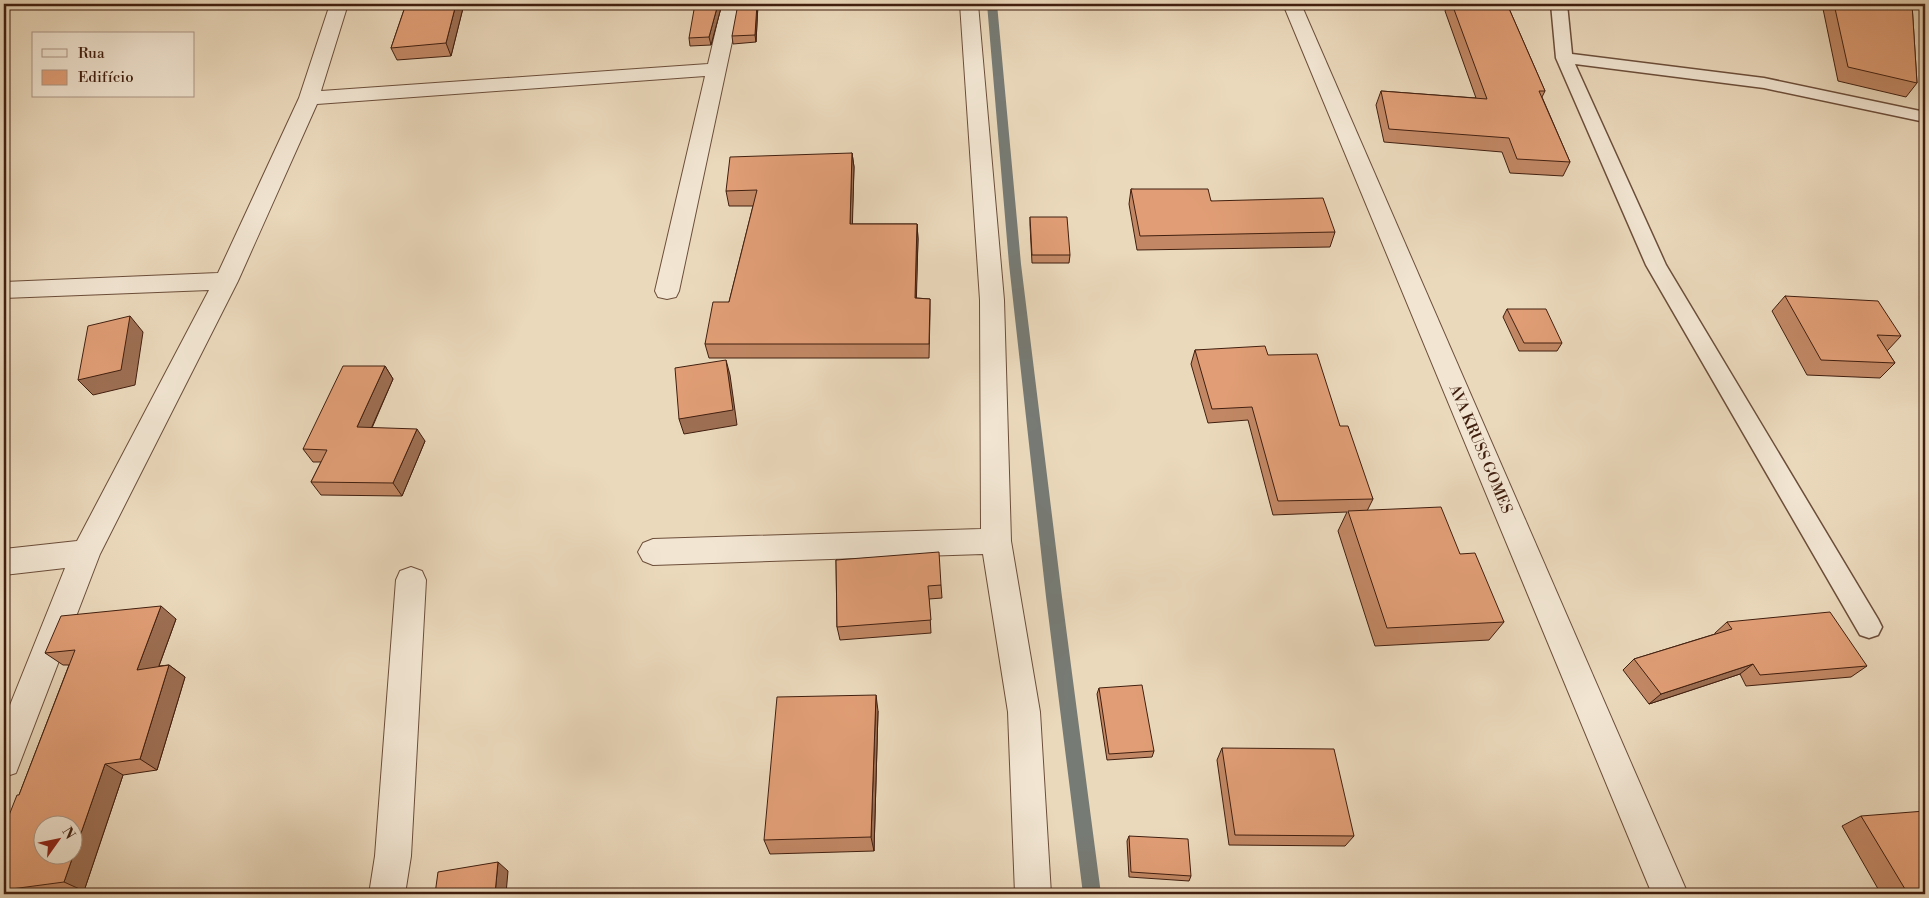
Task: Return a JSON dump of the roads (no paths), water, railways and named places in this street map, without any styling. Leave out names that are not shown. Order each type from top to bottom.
[{"type":"street","points":[[4,761],[86,553],[226,281],[309,98],[339,4]]},
{"type":"street","points":[[667,291],[732,4]]},
{"type":"street","points":[[969,4],[992,300],[996,541],[1024,712],[1033,894]]},
{"type":"street","name":"AVA KRUSS GOMES","points":[[1292,4],[1670,894]]},
{"type":"street","points":[[309,98],[717,69]]},
{"type":"street","points":[[4,290],[226,281]]},
{"type":"street","points":[[653,552],[996,541]]},
{"type":"street","points":[[4,562],[86,553]]},
{"type":"street","points":[[387,894],[393,856],[411,580]]},
{"type":"lane","points":[[1559,4],[1564,58],[1656,265],[1869,627]]},
{"type":"lane","points":[[1564,58],[1764,83],[1925,117]]},
{"type":"waterway","points":[[992,4],[1015,264],[1054,597],[1092,894]]}]
